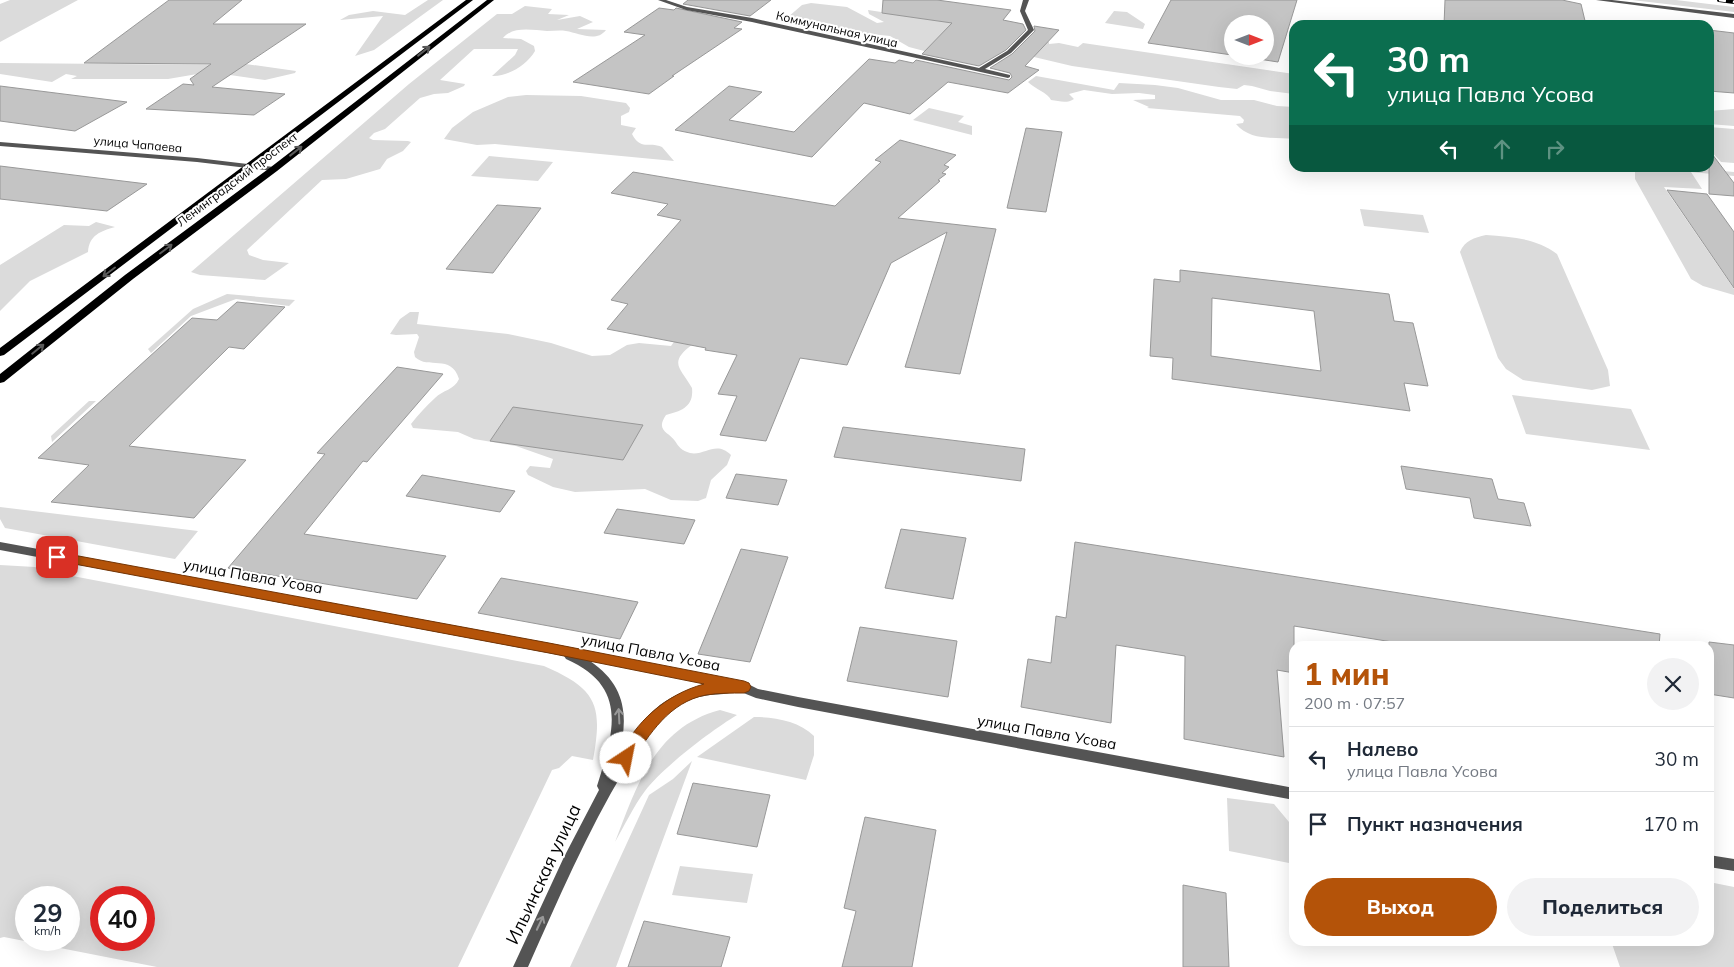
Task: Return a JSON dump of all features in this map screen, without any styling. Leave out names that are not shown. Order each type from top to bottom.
[{"type":"main road","name":"Ленинградский проспект","points":[[0,353],[470,0]]},
{"type":"main road","name":"Ленинградский проспект","points":[[0,380],[129,277],[274,169],[491,0]]},
{"type":"main road","points":[[331,105],[353,107]]},
{"type":"street","name":"Коммунальная улица","points":[[661,0],[686,8],[752,20],[1008,76]]},
{"type":"street","points":[[981,69],[1009,52],[1030,30],[1022,11],[1026,0]]},
{"type":"street","points":[[1599,0],[1734,16]]},
{"type":"street","name":"улица Чапаева","points":[[0,144],[274,169]]},
{"type":"street","name":"улица Павла Усова","points":[[0,546],[549,648],[744,687],[756,693],[854,713],[1289,793]]},
{"type":"street","points":[[549,648],[573,657],[594,669],[613,691],[619,710],[619,731],[600,797]]},
{"type":"street","points":[[600,797],[650,723],[667,706],[692,693],[744,687]]},
{"type":"street","name":"Ильинская улица","points":[[520,967],[600,797]]},
{"type":"street","points":[[1714,862],[1734,865]]},
{"type":"shaded area","points":[[10,0],[78,0],[0,42],[0,4]]},
{"type":"shaded area","points":[[428,0],[443,0],[374,50],[355,56],[383,16],[340,20],[349,15],[373,11],[405,15]]},
{"type":"shaded area","points":[[1632,0],[1676,0],[1734,7],[1734,12]]},
{"type":"shaded area","points":[[811,3],[847,7],[877,23],[884,22],[869,14],[868,10],[888,13],[961,12],[947,57],[909,47],[890,36],[833,30],[788,21],[788,17],[802,5]]},
{"type":"shaded area","points":[[525,6],[552,9],[548,14],[569,15],[557,20],[580,16],[593,22],[577,29],[606,30],[602,34],[592,37],[564,31],[517,30],[507,34],[503,38],[521,39],[534,46],[535,51],[522,65],[498,76],[492,76],[515,55],[518,49],[474,49],[440,80],[465,84],[464,86],[448,93],[420,98],[385,129],[374,133],[369,138],[373,140],[411,142],[403,151],[387,159],[380,169],[346,179],[322,180],[247,250],[249,255],[263,260],[289,263],[265,280],[200,275],[191,272],[409,84],[497,14],[512,14]]},
{"type":"shaded area","points":[[1114,11],[1127,12],[1145,24],[1143,29],[1105,23]]},
{"type":"shaded area","points":[[1046,41],[1049,44],[1059,43],[1078,47],[1083,43],[1289,73],[1289,93],[1244,85],[1237,89],[1219,87],[1072,66],[1034,57],[1033,55]]},
{"type":"shaded area","points":[[232,62],[296,71],[295,73],[265,80],[209,72],[168,79],[71,79],[77,76],[66,74],[52,82],[0,74],[0,63],[227,65]]},
{"type":"shaded area","points":[[1036,76],[1114,90],[1119,83],[1155,85],[1178,88],[1221,100],[1254,100],[1277,106],[1289,107],[1289,139],[1262,137],[1248,133],[1236,124],[1243,123],[1244,120],[1240,116],[1147,108],[1149,107],[1133,100],[1155,99],[1155,95],[1139,93],[1112,94],[1084,90],[1069,94],[1074,99],[1063,102],[1051,100],[1028,82]]},
{"type":"shaded area","points":[[526,95],[581,96],[626,103],[630,108],[629,112],[621,116],[621,125],[636,128],[632,134],[635,139],[642,144],[662,147],[674,161],[495,144],[477,145],[444,139],[452,128],[473,112],[508,97]]},
{"type":"shaded area","points":[[929,108],[964,116],[958,122],[972,126],[972,135],[913,120]]},
{"type":"shaded area","points":[[1734,109],[1734,126],[1714,124],[1714,111]]},
{"type":"shaded area","points":[[1714,127],[1734,129],[1734,163],[1721,162],[1714,154]]},
{"type":"shaded area","points":[[489,156],[553,162],[538,181],[471,176]]},
{"type":"shaded area","points":[[1714,170],[1734,172],[1734,176],[1691,172],[1714,172]]},
{"type":"shaded area","points":[[1635,172],[1691,172],[1702,189],[1664,187],[1734,289],[1734,295],[1703,286],[1691,279],[1635,179]]},
{"type":"shaded area","points":[[1360,209],[1423,215],[1429,233],[1364,226]]},
{"type":"shaded area","points":[[96,222],[115,227],[101,232],[93,238],[88,252],[30,281],[0,311],[0,265],[64,225],[89,226]]},
{"type":"shaded area","points":[[1486,235],[1532,241],[1557,254],[1608,370],[1610,386],[1592,390],[1523,380],[1506,369],[1498,358],[1460,252],[1467,242]]},
{"type":"shaded area","points":[[227,294],[295,300],[289,306],[236,299],[191,316],[151,353],[148,349],[193,309]]},
{"type":"shaded area","points":[[410,312],[419,312],[417,324],[508,334],[551,343],[592,356],[610,355],[627,345],[639,343],[671,346],[676,339],[693,344],[680,356],[678,361],[692,388],[691,400],[681,410],[666,415],[662,428],[687,452],[695,453],[715,449],[726,451],[731,455],[727,465],[711,480],[706,498],[698,501],[671,500],[645,489],[575,492],[553,487],[528,475],[526,471],[530,466],[550,468],[553,459],[516,446],[474,439],[458,432],[413,428],[411,424],[425,407],[438,395],[451,388],[459,379],[451,366],[420,361],[415,357],[414,352],[419,337],[417,334],[390,334],[400,319]]},
{"type":"shaded area","points":[[1512,395],[1631,409],[1650,450],[1526,434]]},
{"type":"shaded area","points":[[89,401],[96,401],[52,442],[51,436]]},
{"type":"shaded area","points":[[0,507],[198,531],[175,559],[5,528],[0,519]]},
{"type":"shaded area","points":[[0,565],[35,567],[41,570],[544,666],[562,674],[575,683],[585,691],[592,701],[596,712],[597,725],[593,760],[572,756],[559,768],[552,770],[458,967],[157,967],[75,951],[80,951],[80,886],[15,886],[15,939],[0,938]]},
{"type":"shaded area","points":[[720,710],[737,715],[688,750],[653,782],[637,803],[615,842],[641,780],[651,761],[664,744],[679,730],[698,718]]},
{"type":"shaded area","points":[[754,717],[794,723],[814,736],[814,755],[806,780],[697,757]]},
{"type":"shaded area","points":[[692,761],[616,967],[570,967],[649,795],[673,779]]},
{"type":"shaded area","points":[[1227,798],[1274,804],[1289,822],[1289,863],[1229,851]]},
{"type":"shaded area","points":[[680,866],[753,874],[747,903],[672,895]]},
{"type":"shaded area","points":[[1714,883],[1734,887],[1734,967],[1620,967],[1613,946],[1714,946]]},
{"type":"building","points":[[169,0],[242,0],[213,24],[306,24],[212,87],[285,94],[254,115],[146,109],[183,84],[194,85],[190,79],[211,64],[84,63]]},
{"type":"building","points":[[688,0],[771,0],[750,16],[683,4]]},
{"type":"building","points":[[883,0],[937,0],[1011,10],[1003,20],[1023,24],[1026,30],[1006,50],[979,66],[922,54],[952,23],[882,13]]},
{"type":"building","points":[[1171,0],[1297,0],[1291,20],[1289,20],[1289,26],[1278,62],[1274,61],[1274,15],[1224,15],[1224,54],[1148,43]]},
{"type":"building","points":[[1445,0],[1562,0],[1581,4],[1585,20],[1444,20]]},
{"type":"building","points":[[659,8],[674,10],[676,8],[742,22],[734,28],[742,29],[672,76],[674,76],[649,94],[573,82],[645,35],[624,32]]},
{"type":"building","points":[[1034,26],[1059,30],[1025,66],[1039,70],[1008,93],[948,82],[910,114],[864,103],[812,157],[675,130],[729,86],[762,92],[729,120],[794,132],[869,59],[895,63],[899,60],[913,63],[916,60],[1009,80],[1012,77],[1010,73],[990,68],[1012,54],[1035,31]]},
{"type":"building","points":[[1714,31],[1734,33],[1734,93],[1714,91]]},
{"type":"building","points":[[0,86],[127,102],[75,131],[0,121]]},
{"type":"building","points":[[1026,128],[1062,132],[1046,212],[1007,208]]},
{"type":"building","points":[[900,140],[956,155],[944,165],[949,167],[942,173],[946,174],[938,180],[940,181],[898,218],[996,229],[960,374],[905,367],[947,232],[891,263],[847,365],[800,358],[766,441],[720,435],[737,396],[718,394],[737,355],[607,329],[628,304],[611,300],[681,220],[657,215],[668,204],[611,193],[633,172],[835,206],[881,162],[875,160]]},
{"type":"building","points":[[1714,157],[1734,183],[1734,196],[1709,194],[1709,172],[1714,172]]},
{"type":"building","points":[[0,166],[147,184],[107,211],[0,199]]},
{"type":"building","points":[[1667,190],[1707,194],[1734,232],[1734,288]]},
{"type":"building","points":[[497,205],[541,208],[493,273],[446,269]]},
{"type":"building","points":[[1180,270],[1389,294],[1394,321],[1413,323],[1428,386],[1404,383],[1410,411],[1172,379],[1173,358],[1150,356],[1154,279],[1180,282]],"holes":[[[1212,298],[1314,311],[1321,371],[1211,356]]]},
{"type":"building","points":[[237,302],[285,307],[244,349],[229,347],[129,446],[246,460],[194,518],[51,502],[89,465],[38,458],[192,318],[217,320]]},
{"type":"building","points":[[397,367],[443,374],[367,462],[363,461],[304,534],[446,556],[417,599],[228,568],[325,454],[317,453]]},
{"type":"building","points":[[513,407],[643,425],[623,460],[490,441]]},
{"type":"building","points":[[843,427],[1025,449],[1021,481],[834,457]]},
{"type":"building","points":[[1401,466],[1492,479],[1498,499],[1524,503],[1531,526],[1474,518],[1470,498],[1406,489]]},
{"type":"building","points":[[736,474],[787,480],[778,505],[726,498]]},
{"type":"building","points":[[422,475],[515,491],[500,512],[406,496]]},
{"type":"building","points":[[617,509],[695,520],[684,544],[604,533]]},
{"type":"building","points":[[901,529],[966,538],[953,599],[885,588]]},
{"type":"building","points":[[1075,542],[1660,634],[1659,641],[1386,641],[1294,626],[1294,641],[1289,641],[1289,672],[1277,670],[1284,757],[1184,739],[1185,656],[1116,645],[1111,723],[1021,707],[1028,659],[1051,663],[1056,616],[1066,618]]},
{"type":"building","points":[[741,549],[788,557],[750,662],[698,654]]},
{"type":"building","points":[[501,578],[638,602],[620,639],[478,613]]},
{"type":"building","points":[[860,627],[957,641],[948,697],[847,681]]},
{"type":"building","points":[[1714,643],[1734,645],[1734,698],[1714,695]]},
{"type":"building","points":[[693,783],[770,795],[757,847],[677,834]]},
{"type":"building","points":[[865,817],[936,830],[912,967],[842,967],[856,911],[844,908]]},
{"type":"building","points":[[1183,885],[1226,893],[1229,967],[1183,967]]},
{"type":"building","points":[[644,921],[730,937],[721,967],[628,967]]},
{"type":"railway","points":[[1719,0],[1734,2]]},
{"type":"route","points":[[57,557],[549,648],[744,687],[692,693],[667,706],[657,714],[626,758]]}]
